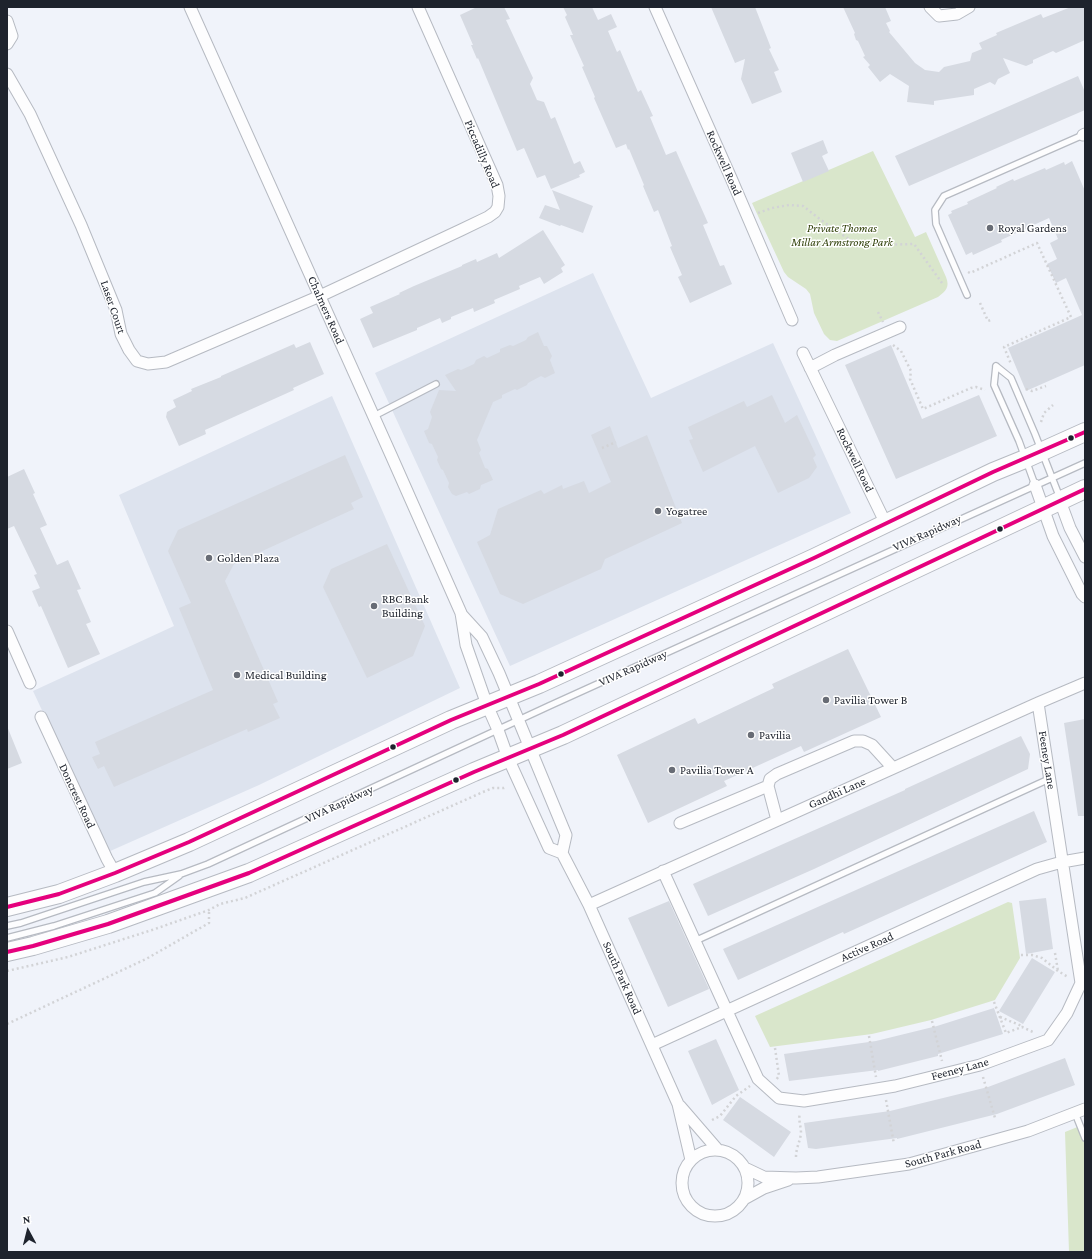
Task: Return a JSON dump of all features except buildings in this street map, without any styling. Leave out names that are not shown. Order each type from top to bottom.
[{"type":"main road","points":[[7,907],[59,894],[115,873],[189,842],[451,720],[547,680],[814,558],[993,472],[1085,432]]},
{"type":"main road","points":[[7,952],[108,924],[249,873],[570,732],[1085,489]]},
{"type":"street","name":"Chalmers Road","points":[[190,7],[461,613],[466,645],[487,705]]},
{"type":"street","name":"Piccadilly Road","points":[[320,296],[461,230],[488,216],[498,207],[499,196],[495,180],[418,7]]},
{"type":"street","name":"Rockwell Road","points":[[655,7],[792,320]]},
{"type":"street","points":[[930,7],[939,16],[957,14],[969,7]]},
{"type":"street","points":[[7,21],[12,36],[7,44]]},
{"type":"street","name":"Laser Court","points":[[7,74],[30,114],[81,226],[116,310],[121,334],[129,350],[137,361],[148,364],[166,362],[320,296]]},
{"type":"street","points":[[810,368],[835,355],[900,327]]},
{"type":"street","name":"Rockwell Road","points":[[803,353],[886,524]]},
{"type":"street","points":[[1035,485],[1043,510],[1064,559],[1085,597]]},
{"type":"street","points":[[1060,501],[1070,528],[1085,557]]},
{"type":"street","name":"Chalmers Road","points":[[461,613],[482,637],[509,695],[531,749]]},
{"type":"street","points":[[7,630],[30,682]]},
{"type":"street","name":"Gandhi Lane","points":[[589,905],[1085,683]]},
{"type":"street","name":"Feeney Lane","points":[[1038,703],[1081,983]]},
{"type":"street","name":"South Park Road","points":[[487,705],[508,758],[549,848],[562,853],[589,905],[652,1045],[678,1104],[691,1160]]},
{"type":"street","name":"Doncrest Road","points":[[41,717],[107,859],[115,873]]},
{"type":"street","points":[[777,820],[768,786],[770,779],[777,774],[854,741],[863,740],[872,744],[893,768]]},
{"type":"street","points":[[531,749],[566,835],[562,853]]},
{"type":"street","points":[[680,823],[768,786]]},
{"type":"street","name":"Active Road","points":[[652,1045],[1037,869],[1062,862],[1085,858]]},
{"type":"street","name":"Feeney Lane","points":[[663,871],[758,1079],[779,1098],[804,1101],[881,1089],[980,1065],[1048,1040]]},
{"type":"street","points":[[1048,1040],[1067,1013],[1081,983]]},
{"type":"street","name":"South Park Road","points":[[678,1104],[718,1150]]},
{"type":"street","name":"South Park Road","points":[[745,1168],[764,1177],[796,1178],[818,1177],[909,1164],[1028,1131],[1080,1111]]},
{"type":"street","points":[[718,1150],[729,1153],[738,1159],[745,1168],[748,1178],[748,1189],[738,1208],[728,1214],[717,1217],[705,1215],[695,1210],[687,1202],[682,1192],[682,1180],[684,1169],[691,1160],[699,1154],[718,1150]]},
{"type":"street","name":"South Park Road","points":[[744,1199],[764,1188],[796,1178]]},
{"type":"lane","points":[[967,296],[936,224],[935,210],[944,196],[1084,136]]},
{"type":"lane","points":[[1035,485],[994,385],[996,366],[1011,378],[1053,477],[1060,501]]},
{"type":"lane","points":[[374,416],[436,384]]},
{"type":"lane","name":"VIVA Rapidway","points":[[7,926],[21,923],[144,882],[181,874],[208,864],[519,720],[1085,463]]},
{"type":"lane","points":[[695,941],[1050,779]]},
{"type":"lane","name":"VIVA Rapidway","points":[[7,938],[54,926],[155,894],[181,874]]},
{"type":"lane","points":[[1080,1111],[1085,1138]]},
{"type":"path","points":[[747,216],[772,208],[789,205],[803,206],[850,240],[871,245],[914,244],[942,283]]},
{"type":"path","points":[[965,272],[970,273],[1037,243],[1071,317],[1004,347]]},
{"type":"path","points":[[980,303],[988,321],[991,320]]},
{"type":"path","points":[[878,312],[884,325]]},
{"type":"path","points":[[893,345],[901,351],[911,371],[910,379],[923,409],[971,388],[980,388],[988,393]]},
{"type":"path","points":[[1042,426],[1041,421],[1044,413],[1054,405]]},
{"type":"path","points":[[602,448],[616,442]]},
{"type":"path","points":[[7,971],[68,957],[209,910],[220,904],[245,898],[493,788],[504,788],[508,786]]},
{"type":"path","points":[[7,1024],[146,959],[209,923],[209,910]]},
{"type":"path","points":[[1055,953],[1058,971]]},
{"type":"path","points":[[1021,955],[1032,955],[1042,958],[1058,971],[1081,983]]},
{"type":"path","points":[[994,1002],[1006,1033],[1022,1027]]},
{"type":"path","points":[[1000,1017],[1048,1040]]},
{"type":"path","points":[[932,1021],[946,1074]]},
{"type":"path","points":[[868,1036],[894,1144]]},
{"type":"path","points":[[770,1090],[779,1076],[774,1048]]},
{"type":"path","points":[[980,1065],[995,1118]]},
{"type":"path","points":[[712,1120],[720,1116],[736,1096],[758,1079]]},
{"type":"path","points":[[796,1157],[796,1149],[801,1132],[799,1116],[804,1101]]},
{"type":"shaded area","points":[[593,273],[651,398],[773,343],[851,513],[510,666],[375,373]]},
{"type":"shaded area","points":[[332,396],[460,688],[259,785],[108,852],[33,691],[174,626],[119,495]]},
{"type":"green space","name":"Private Thomas Millar Armstrong Park","points":[[873,151],[915,237],[926,232],[948,284],[945,291],[938,297],[837,341],[830,340],[824,334],[814,313],[810,294],[806,289],[788,277],[784,272],[752,203]]},
{"type":"green space","points":[[1008,902],[1012,903],[1020,958],[995,1000],[931,1020],[872,1034],[770,1047],[755,1016]]},
{"type":"green space","points":[[1085,1124],[1085,1252],[1069,1252],[1065,1132]]},
{"type":"transit line","points":[[7,907],[59,894],[115,873],[189,842],[451,720],[539,684],[814,558],[993,472],[1085,432]]},
{"type":"transit line","points":[[7,952],[108,924],[249,873],[474,772],[563,735],[1085,489]]},
{"type":"place","name":"Royal Gardens","points":[[990,228]]},
{"type":"place","name":"Yogatree","points":[[658,511]]},
{"type":"place","name":"Golden Plaza","points":[[209,558]]},
{"type":"place","name":"RBC Bank Building","points":[[374,606]]},
{"type":"place","name":"Medical Building","points":[[237,675]]},
{"type":"place","name":"Pavilia Tower B","points":[[826,700]]},
{"type":"place","name":"Pavilia","points":[[751,735]]},
{"type":"place","name":"Pavilia Tower A","points":[[672,770]]}]
